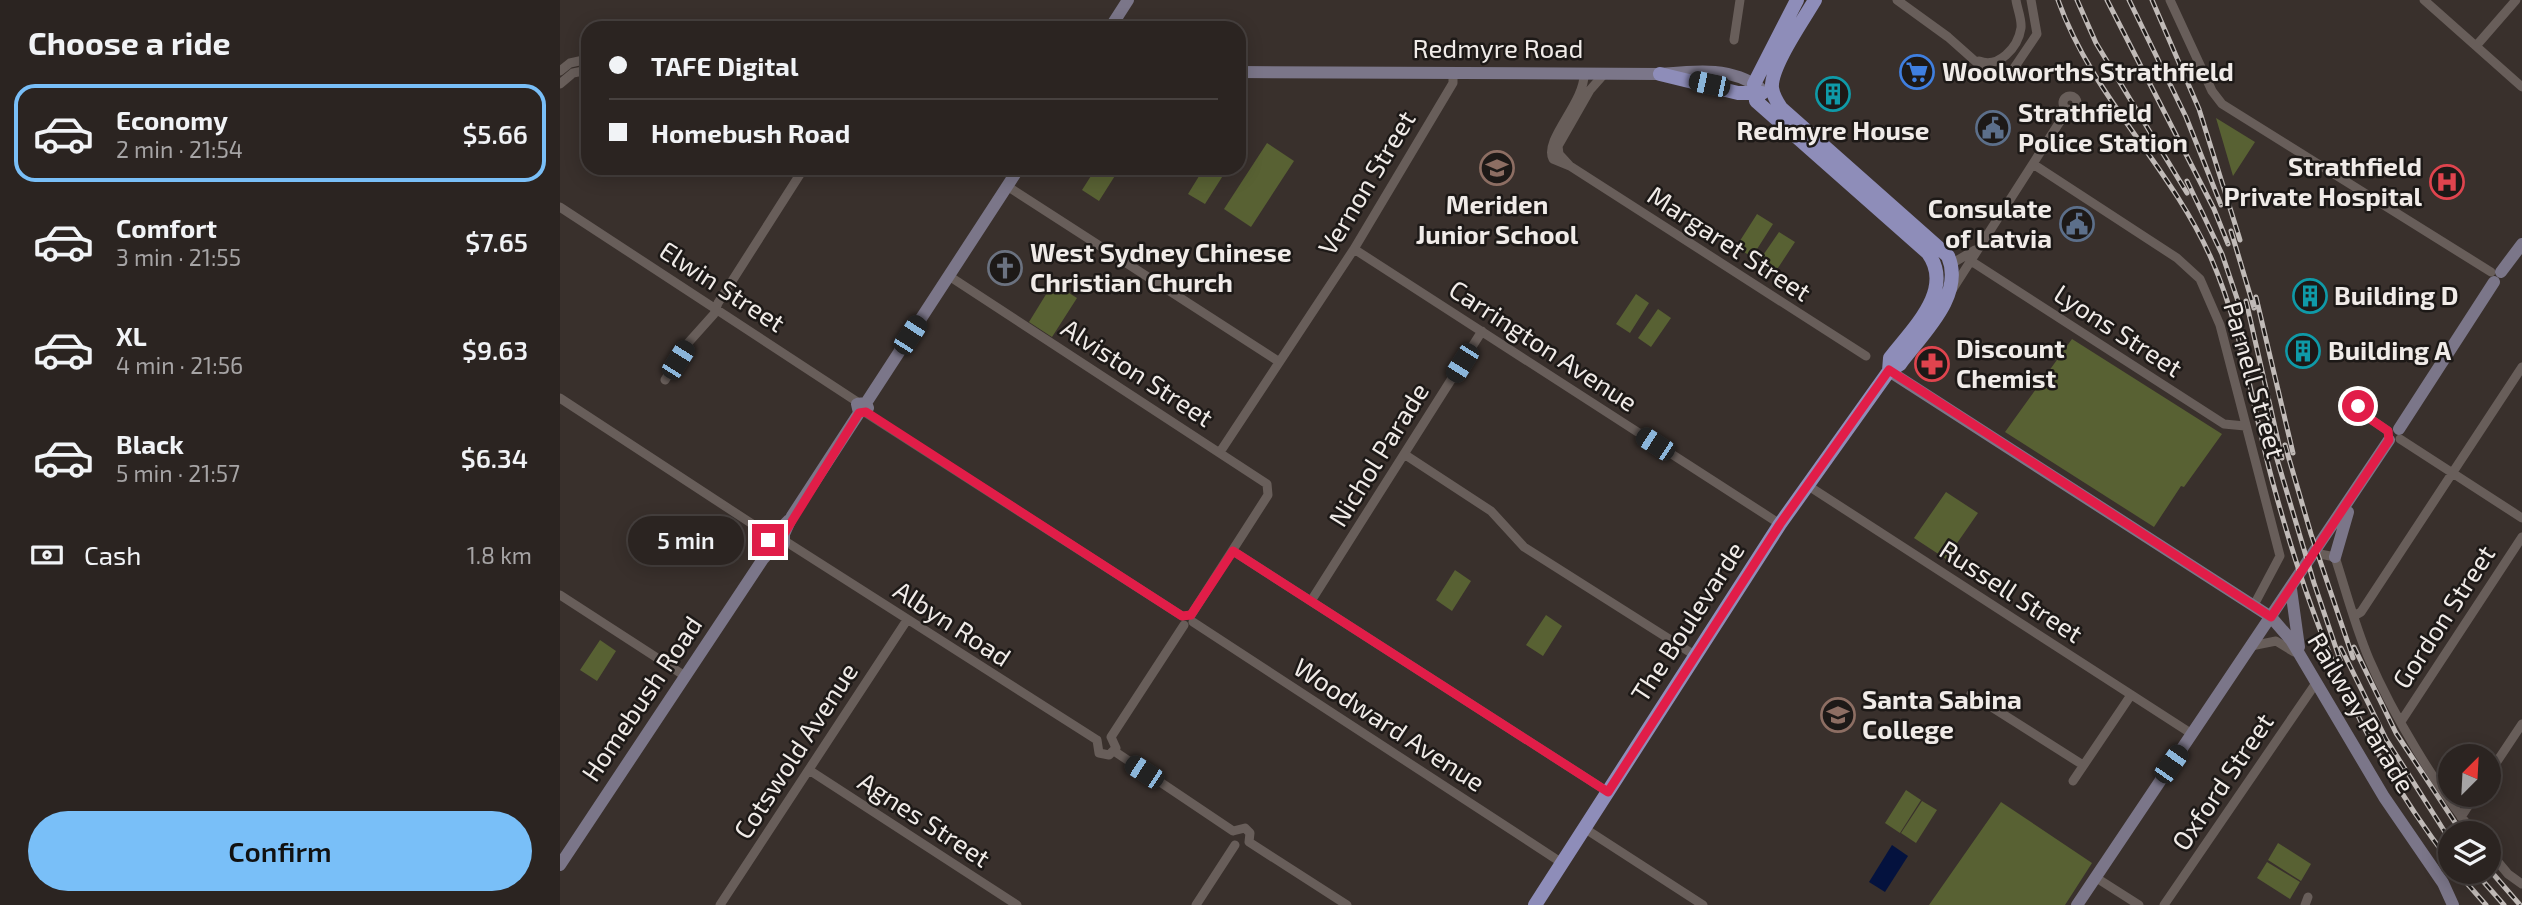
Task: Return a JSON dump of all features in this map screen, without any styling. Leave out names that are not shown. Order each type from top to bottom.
[{"type":"main road","points":[[1114,21],[1128,0]]},
{"type":"main road","points":[[1761,93],[1797,0]]},
{"type":"main road","points":[[1761,93],[1815,0]]},
{"type":"main road","name":"Redmyre Road","points":[[1246,72],[1726,73],[1761,93],[1928,253],[1936,266],[1939,279]]},
{"type":"main road","points":[[1660,74],[1738,93],[1761,93],[1781,108],[1940,248],[1951,264],[1953,282],[1950,293]]},
{"type":"main road","name":"Homebush Road","points":[[560,865],[1014,175]]},
{"type":"main road","points":[[2077,905],[2394,435],[2495,276],[2522,244]]},
{"type":"main road","points":[[1930,303],[1939,295],[1944,270],[1951,264]]},
{"type":"main road","name":"The Boulevarde","points":[[1889,370],[1890,358],[1930,303],[1939,279]]},
{"type":"main road","name":"The Boulevarde","points":[[1535,905],[1780,524],[1889,370],[1900,364],[1950,293]]},
{"type":"main road","name":"Railway Parade","points":[[1889,370],[2271,617],[2285,632],[2301,657],[2384,797],[2443,883],[2453,905]]},
{"type":"main road","points":[[2335,557],[2354,495]]},
{"type":"main road","points":[[2291,588],[2301,657]]},
{"type":"street","points":[[1734,40],[1740,0]]},
{"type":"street","points":[[1897,0],[1994,75],[2009,74],[2037,34],[2031,0]]},
{"type":"street","points":[[1974,58],[1991,64],[2000,61],[2021,27],[2016,0]]},
{"type":"street","points":[[2424,0],[2522,87]]},
{"type":"street","points":[[2476,46],[2516,0]]},
{"type":"street","points":[[2171,1],[2212,91],[2222,104],[2495,276]]},
{"type":"street","points":[[2021,27],[2037,24]]},
{"type":"street","points":[[560,71],[581,61]]},
{"type":"street","points":[[560,84],[573,73],[581,71]]},
{"type":"street","points":[[1570,166],[1559,154],[1558,146],[1590,90],[1594,73]]},
{"type":"street","name":"Margaret Street","points":[[1594,73],[1550,149],[1553,159],[1570,166],[1866,356]]},
{"type":"street","name":"Vernon Street","points":[[1220,452],[1354,248],[1453,83],[1453,74]]},
{"type":"street","name":"The Boulevarde","points":[[1950,293],[1975,250],[2068,109]]},
{"type":"street","name":"Parnell Street","points":[[2033,164],[2177,258],[2200,279],[2230,354],[2245,426],[2280,556],[2254,604]]},
{"type":"street","points":[[665,380],[716,308],[800,175]]},
{"type":"street","points":[[1007,186],[1278,361]]},
{"type":"street","name":"Elwin Street","points":[[560,207],[716,308],[862,408]]},
{"type":"street","name":"Carrington Avenue","points":[[1354,248],[1780,524]]},
{"type":"street","name":"The Boulevarde","points":[[1951,264],[1975,250]]},
{"type":"street","name":"Lyons Street","points":[[1971,261],[2224,424],[2245,426]]},
{"type":"street","name":"Alviston Street","points":[[949,276],[1267,484],[1268,495],[1233,551]]},
{"type":"street","name":"Nichol Parade","points":[[1311,601],[1482,331]]},
{"type":"street","points":[[2354,616],[2361,612],[2522,367]]},
{"type":"street","name":"Albyn Road","points":[[560,398],[1097,740]]},
{"type":"street","points":[[2358,406],[2369,418],[2522,518]]},
{"type":"street","name":"Woodward Avenue","points":[[862,408],[1562,863]]},
{"type":"street","points":[[1404,454],[1491,511],[1524,547],[1696,656]]},
{"type":"street","name":"Russell Street","points":[[1807,485],[2192,734]]},
{"type":"street","name":"Gordon Street","points":[[2402,720],[2522,537]]},
{"type":"street","points":[[2318,548],[2335,557],[2368,657],[2428,769],[2464,821]]},
{"type":"street","points":[[1111,737],[1233,551],[1608,792]]},
{"type":"street","points":[[560,595],[685,676]]},
{"type":"street","name":"Cotswold Avenue","points":[[720,905],[907,620]]},
{"type":"street","points":[[2251,646],[2276,640],[2301,657]]},
{"type":"street","name":"Oxford Street","points":[[2164,905],[2316,683]]},
{"type":"street","points":[[1971,694],[2083,765]]},
{"type":"street","points":[[2073,781],[2132,695]]},
{"type":"street","points":[[2501,756],[2522,724]]},
{"type":"street","points":[[1103,735],[1111,737],[1115,742],[1114,751],[1105,755],[1099,753],[1097,740],[1103,735]]},
{"type":"street","points":[[1114,751],[1233,831],[1245,828],[1250,833],[1249,842],[1244,846],[1235,845]]},
{"type":"street","name":"Agnes Street","points":[[809,770],[1017,905]]},
{"type":"street","points":[[2461,817],[2468,807]]},
{"type":"street","points":[[1584,828],[1703,905]]},
{"type":"street","points":[[1233,831],[1231,837],[1235,845]]},
{"type":"street","points":[[1249,842],[1347,905]]},
{"type":"street","points":[[1196,905],[1235,845]]},
{"type":"street","points":[[2501,866],[2522,884]]},
{"type":"street","points":[[2095,877],[2139,905]]},
{"type":"green space","points":[[2216,118],[2255,142],[2233,176]]},
{"type":"green space","points":[[1267,143],[1294,161],[1251,227],[1224,209]]},
{"type":"green space","points":[[1092,175],[1115,175],[1099,201],[1082,190]]},
{"type":"green space","points":[[1200,175],[1223,175],[1205,204],[1188,194]]},
{"type":"green space","points":[[1757,214],[1773,224],[1752,257],[1736,247]]},
{"type":"green space","points":[[1779,232],[1795,242],[1774,274],[1757,264]]},
{"type":"green space","points":[[1053,283],[1077,298],[1052,337],[1029,322]]},
{"type":"green space","points":[[1636,294],[1649,303],[1630,333],[1616,324]]},
{"type":"green space","points":[[1658,309],[1671,318],[1651,347],[1638,338]]},
{"type":"green space","points":[[2072,339],[2222,434],[2184,487],[2181,486],[2154,527],[2005,432]]},
{"type":"green space","points":[[1946,492],[1978,513],[1946,559],[1914,538]]},
{"type":"green space","points":[[1455,570],[1471,581],[1452,611],[1436,600]]},
{"type":"green space","points":[[1546,615],[1562,626],[1543,656],[1526,645]]},
{"type":"green space","points":[[600,640],[616,651],[597,681],[580,670]]},
{"type":"green space","points":[[1906,790],[1921,800],[1900,833],[1885,823]]},
{"type":"green space","points":[[1922,801],[1937,810],[1916,843],[1901,833]]},
{"type":"green space","points":[[2001,802],[2092,863],[2065,905],[1929,905]]},
{"type":"green space","points":[[2278,843],[2311,864],[2301,881],[2268,860]]},
{"type":"green space","points":[[2267,862],[2300,882],[2290,899],[2257,878]]},
{"type":"shaded area","points":[[1892,845],[1908,856],[1885,892],[1869,882]]},
{"type":"railway","points":[[2058,0],[2090,68],[2175,192],[2211,258],[2239,342],[2289,539],[2323,637],[2342,684],[2365,729],[2418,818],[2438,846]]},
{"type":"railway","points":[[2077,0],[2096,43],[2187,193]]},
{"type":"railway","points":[[2107,0],[2214,209],[2228,244]]},
{"type":"railway","points":[[2129,0],[2186,117],[2221,205]]},
{"type":"railway","points":[[2152,0],[2199,109],[2240,240]]},
{"type":"railway","points":[[2187,181],[2222,254],[2242,313]]},
{"type":"railway","points":[[2231,231],[2254,308]]},
{"type":"railway","points":[[2256,297],[2293,453]]},
{"type":"railway","points":[[2246,301],[2282,458]]},
{"type":"railway","points":[[2285,445],[2311,534],[2353,658]]},
{"type":"railway","points":[[2274,449],[2340,660]]},
{"type":"railway","points":[[2354,647],[2396,733],[2454,821]]},
{"type":"railway","points":[[2341,648],[2386,739],[2438,821]]},
{"type":"railway","points":[[2501,883],[2520,905]]},
{"type":"railway","points":[[2468,884],[2486,905]]},
{"type":"railway","points":[[2486,884],[2504,905]]},
{"type":"place","name":"Woolworths Strathfield","points":[[1917,72]]},
{"type":"place","name":"Redmyre House","points":[[1833,94]]},
{"type":"place","name":"Strathfield Police Station","points":[[1993,128]]},
{"type":"place","name":"Meriden Junior School","points":[[1497,168]]},
{"type":"place","name":"Strathfield Private Hospital","points":[[2447,182]]},
{"type":"place","name":"Consulate of Latvia","points":[[2077,224]]},
{"type":"place","name":"West Sydney Chinese Christian Church","points":[[1005,268]]},
{"type":"place","name":"Building D","points":[[2310,296]]},
{"type":"place","name":"Building A","points":[[2303,351]]},
{"type":"place","name":"Discount Chemist","points":[[1932,364]]},
{"type":"place","name":"Santa Sabina College","points":[[1838,715]]},
{"type":"route","points":[[768,540],[772,531],[779,530],[784,534],[792,516],[859,413],[866,412],[1182,616],[1191,615],[1233,551],[1608,792],[1780,524],[1889,370],[2271,617],[2389,440],[2388,431],[2369,418],[2358,406]]}]
